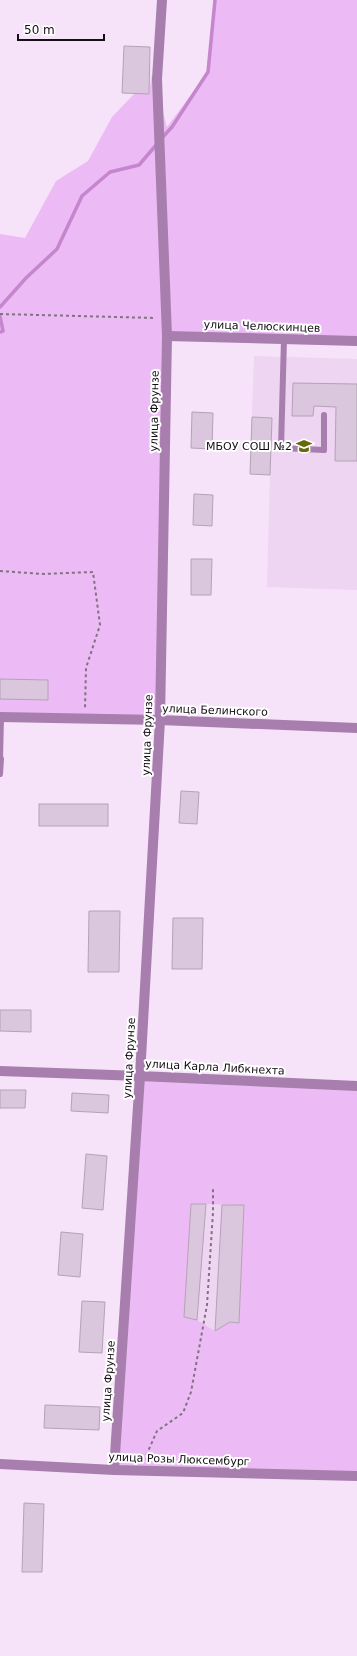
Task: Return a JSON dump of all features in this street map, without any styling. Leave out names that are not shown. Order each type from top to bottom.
[{"type":"street","name":"улица Фрунзе","points":[[114,1470],[140,1076],[160,720],[167,336],[157,79],[162,0]]},
{"type":"street","name":"улица Челюскинцев","points":[[167,336],[357,341]]},
{"type":"street","name":"улица Белинского","points":[[1,717],[160,720],[357,728]]},
{"type":"street","name":"улица Карла Либкнехта","points":[[0,1071],[357,1086]]},
{"type":"street","name":"улица Розы Люксембург","points":[[0,1464],[114,1470],[357,1476]]},
{"type":"lane","points":[[284,339],[281,448],[324,450],[324,415]]},
{"type":"lane","points":[[0,774],[1,717]]},
{"type":"path","points":[[0,314],[167,318]]},
{"type":"path","points":[[0,571],[44,574],[93,572],[100,625],[86,668],[84,719]]},
{"type":"path","points":[[148,1471],[146,1456],[157,1431],[183,1413],[191,1392],[207,1305],[213,1220],[212,1189]]},
{"type":"shaded area","points":[[215,0],[357,0],[357,341],[167,336],[160,720],[0,717],[0,234],[25,238],[56,181],[88,161],[112,117],[135,93],[149,93],[152,74],[167,127],[208,72]]},
{"type":"shaded area","name":"МБОУ СОШ №2","points":[[254,356],[357,359],[357,590],[267,587],[270,475],[250,474]]},
{"type":"shaded area","points":[[140,1076],[357,1086],[357,1476],[114,1470]],"holes":[[[191,1204],[244,1205],[239,1323],[230,1322],[215,1331],[197,1320],[184,1317]]]},
{"type":"shaded area","points":[[191,1204],[244,1205],[239,1323],[230,1322],[215,1331],[197,1320],[184,1317]]},
{"type":"building","points":[[124,46],[150,47],[149,94],[122,93]]},
{"type":"building","points":[[293,383],[357,384],[357,461],[335,461],[336,407],[314,406],[313,416],[292,416]]},
{"type":"building","points":[[192,412],[213,413],[212,449],[191,448]]},
{"type":"building","points":[[252,417],[272,418],[270,475],[250,474]]},
{"type":"building","points":[[194,494],[213,495],[212,526],[193,525]]},
{"type":"building","points":[[191,559],[212,559],[211,595],[191,595]]},
{"type":"building","points":[[0,679],[48,680],[48,700],[0,699]]},
{"type":"building","points":[[181,791],[199,792],[197,824],[179,823]]},
{"type":"building","points":[[39,804],[108,804],[108,826],[39,826]]},
{"type":"building","points":[[89,911],[120,911],[119,972],[88,972]]},
{"type":"building","points":[[173,918],[203,918],[202,969],[172,969]]},
{"type":"building","points":[[0,1010],[31,1010],[31,1032],[0,1031]]},
{"type":"building","points":[[0,1090],[26,1090],[25,1108],[0,1108]]},
{"type":"building","points":[[72,1093],[109,1095],[108,1113],[71,1111]]},
{"type":"building","points":[[86,1154],[107,1156],[103,1210],[82,1208]]},
{"type":"building","points":[[191,1204],[206,1204],[197,1320],[184,1317]]},
{"type":"building","points":[[222,1205],[244,1205],[239,1323],[230,1322],[215,1331]]},
{"type":"building","points":[[61,1232],[83,1234],[80,1277],[58,1275]]},
{"type":"building","points":[[82,1301],[105,1302],[102,1353],[79,1352]]},
{"type":"building","points":[[45,1405],[100,1407],[99,1430],[44,1428]]},
{"type":"building","points":[[24,1503],[44,1504],[42,1572],[22,1572]]},
{"type":"waterway","points":[[161,139],[172,127],[208,72],[215,0]]},
{"type":"waterway","points":[[0,307],[26,278],[57,249],[82,196],[110,172],[139,165],[157,144]]},
{"type":"waterway","points":[[0,316],[3,331],[0,332]]},
{"type":"place","name":"МБОУ СОШ №2","points":[[304,446]]}]
